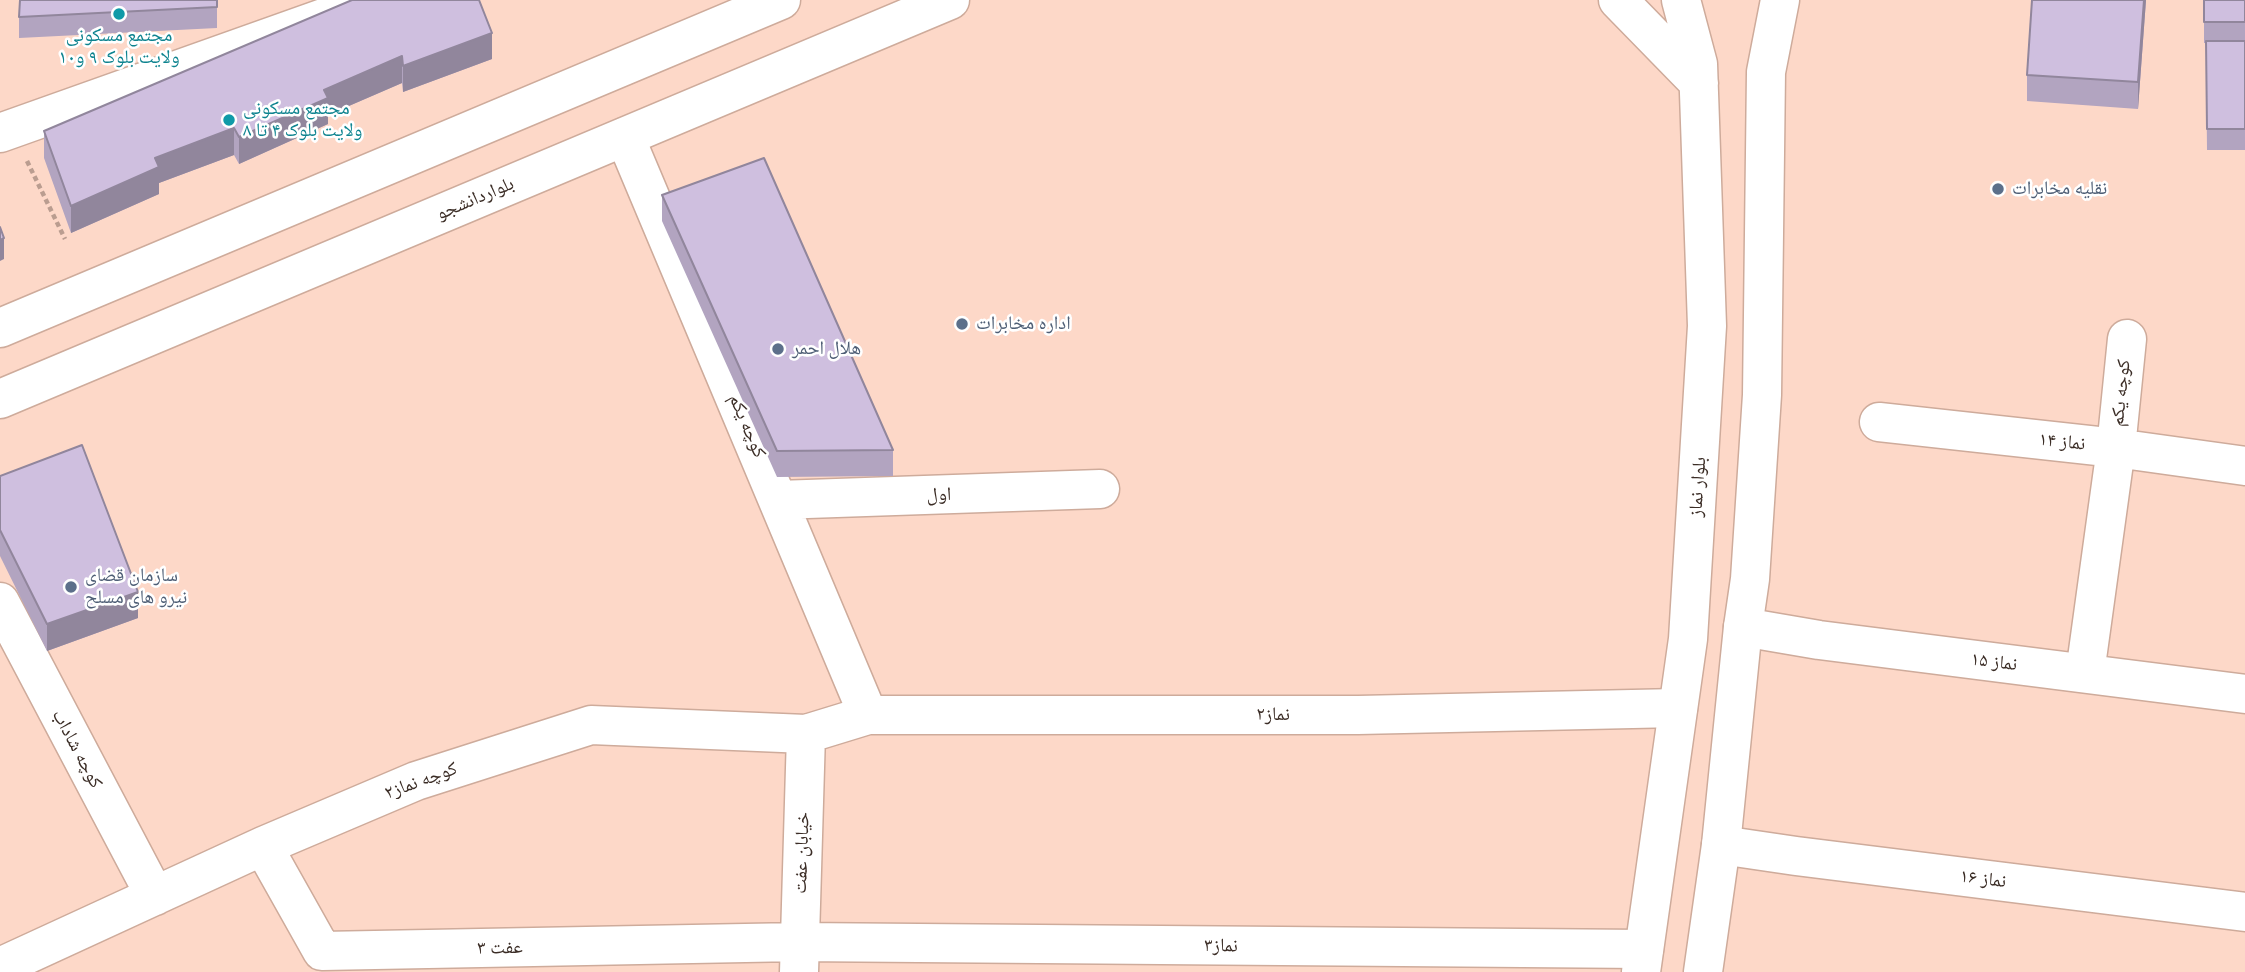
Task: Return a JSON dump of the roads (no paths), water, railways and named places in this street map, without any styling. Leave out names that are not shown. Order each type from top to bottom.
[{"type":"street","points":[[7,131],[374,0]]},
{"type":"street","points":[[0,328],[781,0]]},
{"type":"street","name":"بلواردانشجو","points":[[0,399],[950,0]]},
{"type":"street","points":[[1618,0],[1699,83]]},
{"type":"street","name":"بلوار نماز","points":[[1643,961],[1688,639],[1707,326],[1698,64],[1682,0]]},
{"type":"street","points":[[1703,972],[1721,845],[1750,579],[1762,395],[1766,72],[1780,0]]},
{"type":"street","name":"کوچه یکم","points":[[625,137],[868,715]]},
{"type":"street","name":"کوچه یکم","points":[[2085,673],[2116,448],[2127,339]]},
{"type":"street","name":"نماز ۱۴","points":[[1879,422],[2116,448],[2245,466]]},
{"type":"street","name":"اول","points":[[778,500],[1100,489]]},
{"type":"street","name":"کوچه شاداب","points":[[0,602],[155,896]]},
{"type":"street","name":"نماز ۱۵","points":[[1743,627],[1819,640],[2245,694]]},
{"type":"street","name":"نماز۲","points":[[868,715],[1358,715],[1678,708]]},
{"type":"street","name":"کوچه نماز۲","points":[[0,967],[262,846],[416,781],[592,725],[806,734],[868,715]]},
{"type":"street","name":"خیابان عفت","points":[[798,957],[806,734]]},
{"type":"street","name":"نماز ۱۶","points":[[1721,845],[2245,912]]},
{"type":"street","name":"عفت ۳","points":[[262,846],[322,951],[798,957]]},
{"type":"street","name":"نماز۳","points":[[798,957],[1643,961]]},
{"type":"place","name":"مجتمع مسکونی ولایت بلوک ۹ و۱۰","points":[[119,14]]},
{"type":"place","name":"مجتمع مسکونی ولایت بلوک ۴ تا ۸","points":[[229,120]]},
{"type":"place","name":"نقلیه مخابرات","points":[[1998,189]]},
{"type":"place","name":"اداره مخابرات","points":[[962,324]]},
{"type":"place","name":"هلال احمر","points":[[778,349]]},
{"type":"place","name":"سازمان قضای نیرو های مسلح","points":[[71,587]]}]
